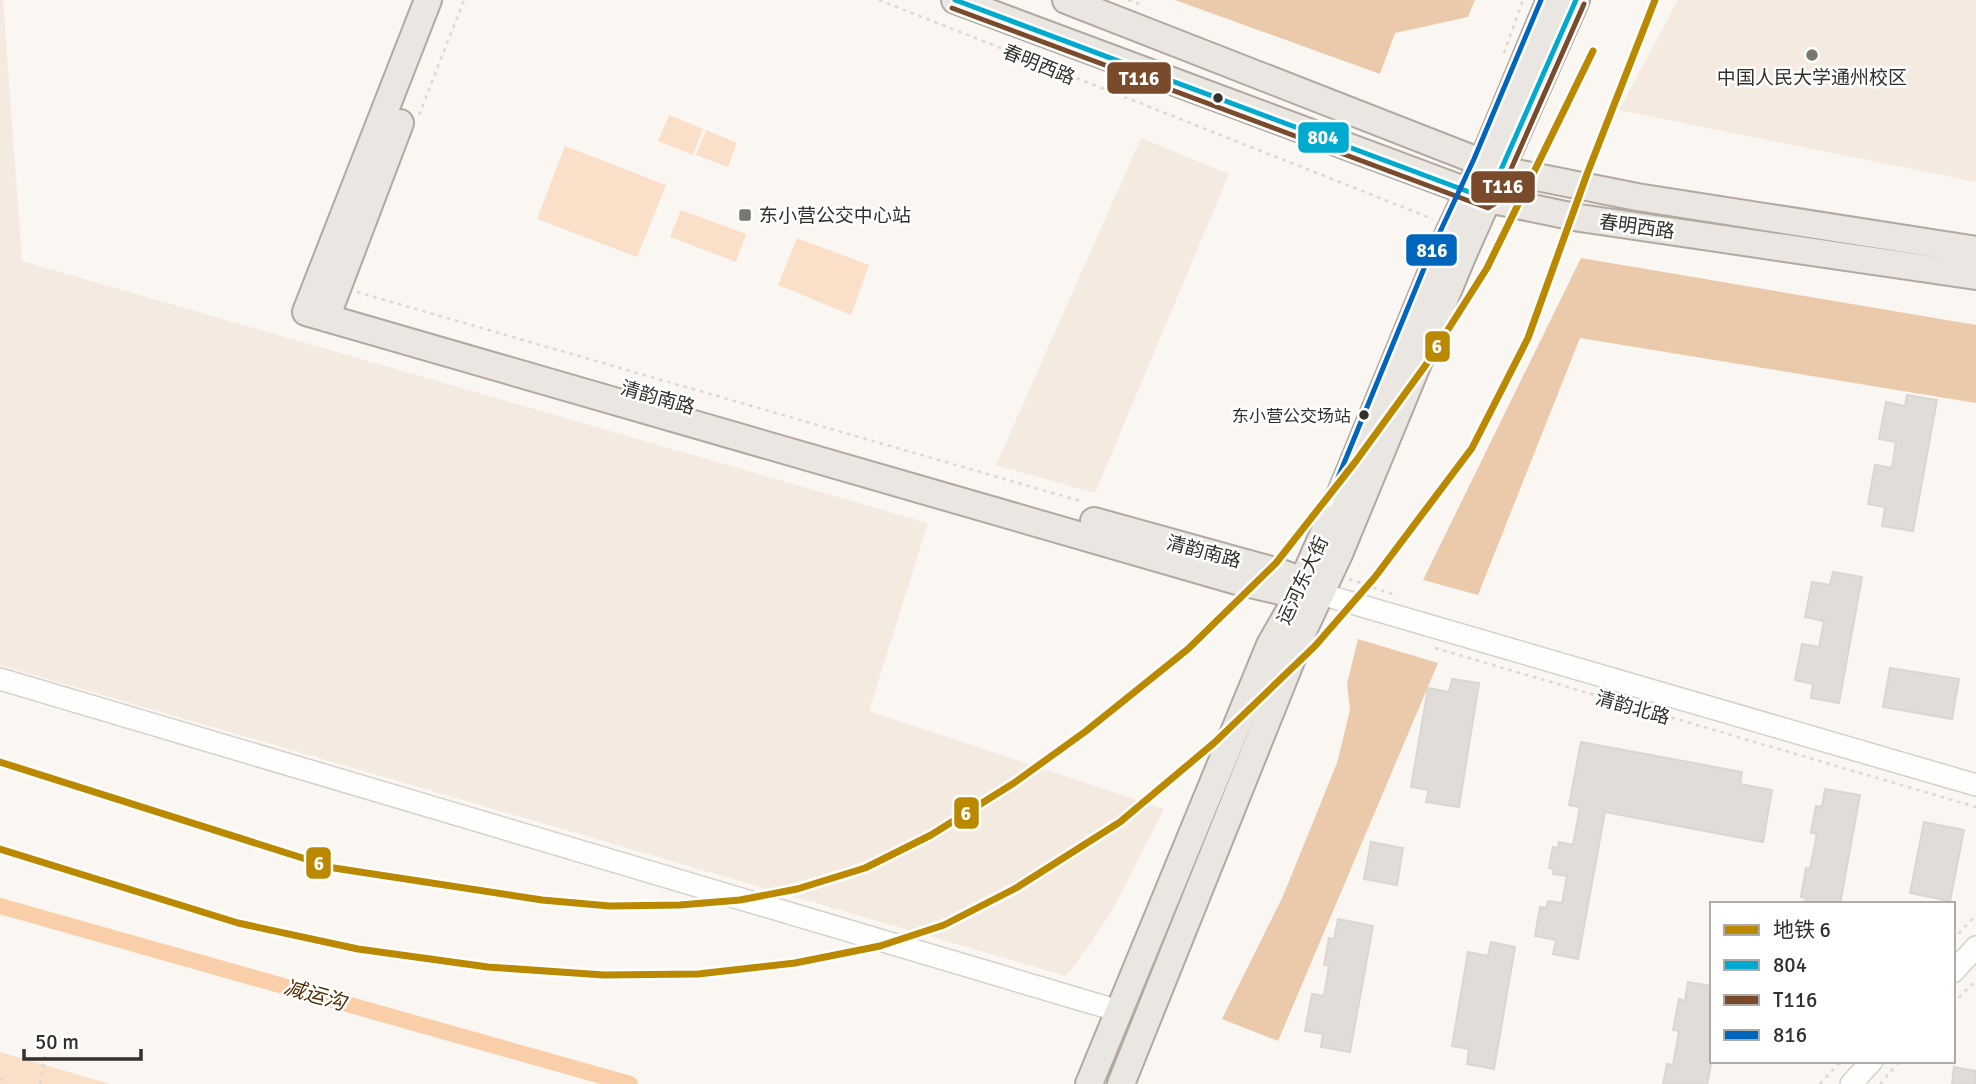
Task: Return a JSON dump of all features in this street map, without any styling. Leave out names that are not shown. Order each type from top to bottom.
[{"type":"main road","points":[[327,301],[428,0]]},
{"type":"main road","points":[[327,301],[447,0]]},
{"type":"main road","name":"春明西路","points":[[955,0],[1478,196],[1580,218],[1976,276]]},
{"type":"main road","name":"春明西路","points":[[1066,0],[1491,166],[1637,197],[1976,250]]},
{"type":"main road","name":"运河东大街","points":[[1491,166],[1550,0]]},
{"type":"main road","name":"运河东大街","points":[[1089,1084],[1270,645],[1307,590],[1450,285],[1478,196],[1491,166],[1576,0]]},
{"type":"main road","name":"运河东大街","points":[[1121,1084],[1303,631],[1307,590],[1452,227],[1478,196]]},
{"type":"main road","name":"清韵南路","points":[[327,301],[1210,574],[1307,590]]},
{"type":"street","name":"清韵北路","points":[[1307,590],[1976,785]]},
{"type":"street","points":[[0,679],[1119,1011]]},
{"type":"street","points":[[1955,969],[1976,947]]},
{"type":"street","points":[[1851,1084],[1870,1063]]},
{"type":"path","name":"春明西路","points":[[879,0],[1452,227]]},
{"type":"path","name":"清韵南路","points":[[327,301],[1090,504]]},
{"type":"path","name":"清韵北路","points":[[1432,647],[1976,807]]},
{"type":"path","points":[[1955,938],[1976,915]]},
{"type":"path","points":[[1955,1002],[1976,980]]},
{"type":"path","points":[[40,1084],[45,1056]]},
{"type":"path","points":[[1821,1084],[1839,1063]]},
{"type":"path","points":[[1880,1084],[1898,1063]]},
{"type":"path","points":[[0,1078],[6,1084]]},
{"type":"shaded area","points":[[0,0],[3,0],[22,261],[928,523],[869,711],[1164,809],[1114,907],[1066,976],[0,665]]},
{"type":"shaded area","points":[[1175,0],[1475,0],[1468,17],[1395,33],[1380,74]]},
{"type":"shaded area","name":"中国人民大学通州校区","points":[[1678,0],[1976,0],[1976,182],[1619,110]]},
{"type":"shaded area","points":[[669,115],[703,129],[693,155],[658,141]]},
{"type":"shaded area","points":[[706,130],[737,143],[728,167],[696,155]]},
{"type":"shaded area","points":[[1141,138],[1229,174],[1095,493],[996,465]]},
{"type":"shaded area","points":[[565,146],[666,185],[637,257],[537,219]]},
{"type":"shaded area","points":[[681,210],[746,234],[736,262],[670,237]]},
{"type":"shaded area","points":[[797,238],[869,265],[851,315],[778,285]]},
{"type":"shaded area","points":[[1581,258],[1976,325],[1976,403],[1580,338],[1478,595],[1423,580]]},
{"type":"shaded area","points":[[1358,639],[1438,663],[1278,1041],[1222,1019],[1283,896],[1337,763],[1350,710],[1347,684]]},
{"type":"shaded area","points":[[0,1052],[110,1084],[0,1084]]},
{"type":"building","points":[[1907,395],[1937,400],[1913,531],[1882,526],[1885,507],[1868,504],[1875,465],[1892,468],[1896,442],[1879,439],[1886,402],[1905,406]]},
{"type":"building","points":[[1833,572],[1862,577],[1839,703],[1811,698],[1813,684],[1795,680],[1802,644],[1819,647],[1824,621],[1805,617],[1812,582],[1830,585]]},
{"type":"building","points":[[1890,668],[1959,679],[1952,719],[1883,707]]},
{"type":"building","points":[[1452,679],[1479,683],[1459,807],[1426,802],[1429,790],[1411,787],[1428,688],[1449,692]]},
{"type":"building","points":[[1581,742],[1742,772],[1740,784],[1772,790],[1763,842],[1605,812],[1578,959],[1553,954],[1556,940],[1535,936],[1540,907],[1546,908],[1548,901],[1562,903],[1567,876],[1553,874],[1554,869],[1549,868],[1553,847],[1558,848],[1559,842],[1573,845],[1580,807],[1569,805]]},
{"type":"building","points":[[1825,789],[1860,795],[1840,902],[1805,902],[1806,898],[1801,897],[1806,868],[1810,869],[1817,834],[1811,833],[1816,806],[1822,807]]},
{"type":"building","points":[[1924,822],[1964,830],[1950,901],[1910,893]]},
{"type":"building","points":[[1371,842],[1403,848],[1397,885],[1364,879]]},
{"type":"building","points":[[1338,919],[1373,926],[1350,1052],[1321,1047],[1323,1034],[1305,1031],[1312,994],[1324,996],[1329,966],[1324,965],[1329,938],[1334,939]]},
{"type":"building","points":[[1491,942],[1515,947],[1494,1069],[1467,1064],[1469,1049],[1452,1046],[1468,952],[1488,956]]},
{"type":"building","points":[[1688,982],[1710,986],[1711,1063],[1707,1084],[1663,1084],[1667,1064],[1673,1065],[1679,1031],[1673,1030],[1679,999],[1685,1001]]},
{"type":"building","points":[[1954,1067],[1976,1071],[1976,1084],[1952,1084]]},
{"type":"waterway","name":"减运沟","points":[[0,906],[630,1084]]},
{"type":"metro line","name":"6","points":[[0,849],[238,923],[358,949],[488,967],[604,975],[698,974],[795,963],[880,946],[944,925],[1016,888],[1120,822],[1214,743],[1315,646],[1375,577],[1472,448],[1528,338],[1587,174],[1655,0]]},
{"type":"metro line","name":"6","points":[[0,762],[334,868],[542,900],[610,906],[680,905],[740,900],[797,889],[865,868],[931,835],[1014,783],[1086,731],[1188,649],[1276,563],[1356,461],[1425,366],[1487,268],[1593,51]]},
{"type":"transit line","name":"804","points":[[955,0],[1488,199],[1576,0]]},
{"type":"transit line","name":"816","points":[[1328,502],[1432,249],[1474,159],[1541,0]]},
{"type":"transit line","name":"T116","points":[[952,8],[1488,208],[1496,203],[1584,4]]},
{"type":"place","name":"中国人民大学通州校区","points":[[1812,55]]},
{"type":"place","name":"东小营公交中心站","points":[[745,215]]},
{"type":"place","name":"东小营公交场站","points":[[1364,415]]}]
